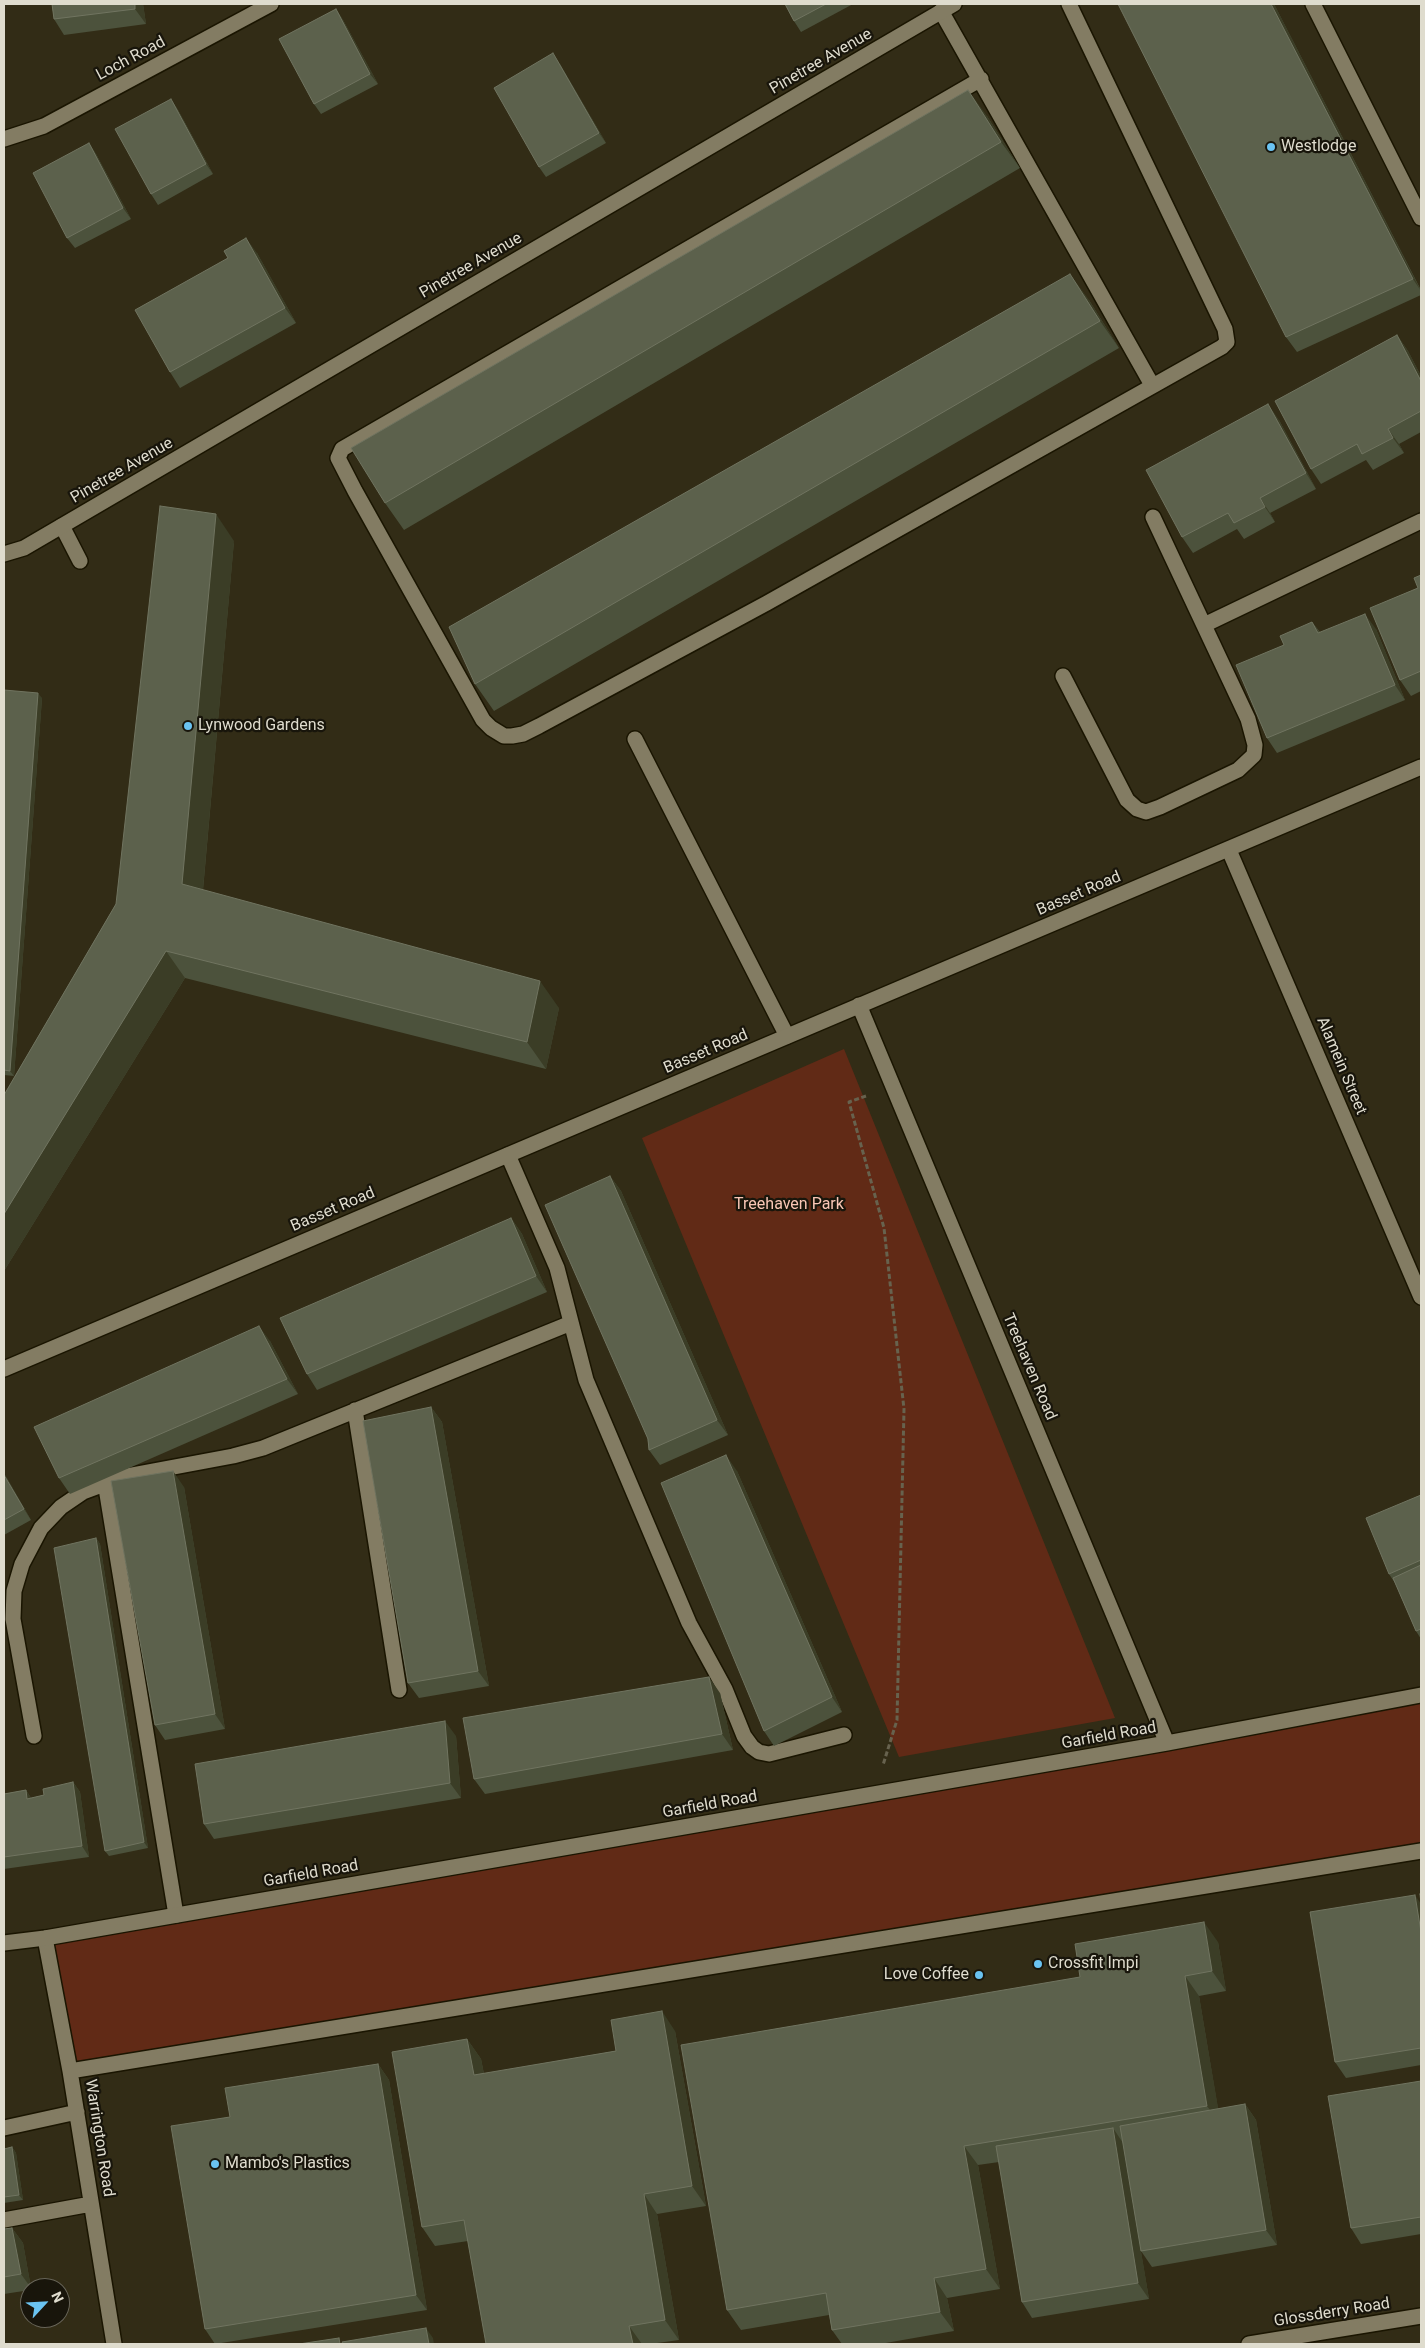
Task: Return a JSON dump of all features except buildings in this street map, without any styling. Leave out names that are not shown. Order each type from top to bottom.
[{"type":"street","name":"Loch Road","points":[[4,139],[44,126],[271,4]]},
{"type":"street","points":[[981,79],[342,449],[338,458],[354,491],[483,720],[504,736],[523,734],[767,602],[1222,347],[1228,338],[1069,4]]},
{"type":"street","points":[[1313,4],[1421,218]]},
{"type":"street","points":[[947,8],[981,79],[1152,385]]},
{"type":"street","name":"Pinetree Avenue","points":[[4,554],[24,548],[62,526],[947,8]]},
{"type":"street","points":[[1063,676],[1127,800],[1137,809],[1146,812],[1160,807],[1238,770],[1254,756],[1255,745],[1248,719],[1153,517]]},
{"type":"street","points":[[1204,625],[1421,521]]},
{"type":"street","points":[[62,526],[80,561]]},
{"type":"street","points":[[635,740],[787,1036]]},
{"type":"street","name":"Basset Road","points":[[4,1369],[1228,850],[1421,766]]},
{"type":"street","name":"Alamein Street","points":[[1228,850],[1421,1297]]},
{"type":"street","name":"Treehaven Road","points":[[859,1005],[1167,1743]]},
{"type":"street","points":[[508,1155],[557,1268],[586,1380],[688,1622],[725,1689],[744,1736],[752,1748],[768,1754],[844,1735]]},
{"type":"street","points":[[34,1736],[13,1619],[14,1591],[22,1564],[41,1528],[61,1507],[83,1492],[104,1482],[248,1452],[572,1323]]},
{"type":"street","points":[[355,1410],[399,1690]]},
{"type":"street","points":[[104,1482],[176,1915]]},
{"type":"street","name":"Garfield Road","points":[[4,1943],[46,1938],[1167,1743],[1421,1695]]},
{"type":"street","points":[[70,2071],[1421,1851]]},
{"type":"street","name":"Warrington Road","points":[[46,1938],[77,2112],[114,2344]]},
{"type":"street","points":[[4,2128],[77,2112]]},
{"type":"street","points":[[4,2220],[92,2204]]},
{"type":"street","name":"Glossderry Road","points":[[1249,2344],[1421,2316]]},
{"type":"path","points":[[875,1794],[897,1720],[904,1408],[884,1228],[849,1102],[893,1087]]},
{"type":"green space","name":"Treehaven Park","points":[[844,1049],[1115,1718],[899,1757],[642,1138]]},
{"type":"green space","points":[[1421,1695],[1421,1851],[70,2071],[46,1938]]},
{"type":"place","name":"Westlodge","points":[[1271,147]]},
{"type":"place","name":"Lynwood Gardens","points":[[188,726]]},
{"type":"place","name":"Crossfit Impi","points":[[1038,1964]]},
{"type":"place","name":"Love Coffee","points":[[979,1975]]},
{"type":"place","name":"Mambo's Plastics","points":[[215,2164]]}]
